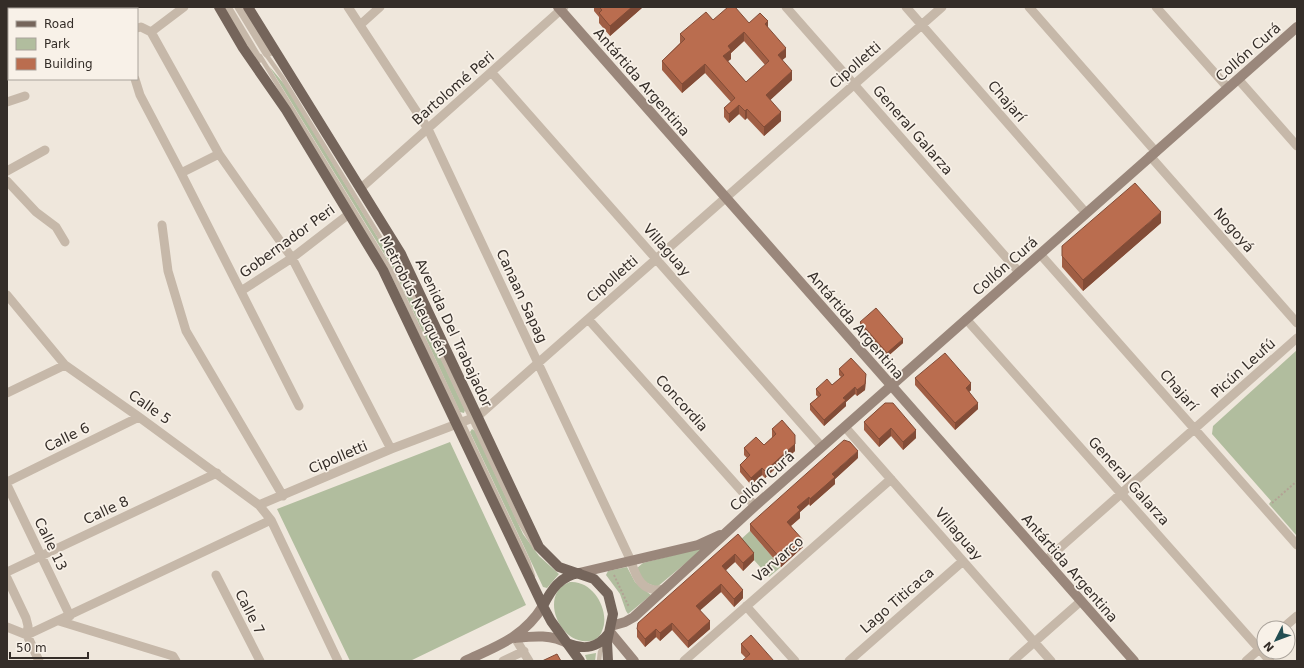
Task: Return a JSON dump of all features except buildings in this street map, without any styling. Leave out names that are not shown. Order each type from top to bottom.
[{"type":"main road","name":"Avenida Del Trabajador","points":[[220,7],[243,48],[286,110],[349,214],[542,552],[555,564],[564,569],[594,579],[608,594],[613,607],[607,642],[608,661]]},
{"type":"main road","name":"Avenida Del Trabajador","points":[[248,7],[404,260],[535,590],[555,627],[569,644],[580,661]]},
{"type":"main road","name":"Antártida Argentina","points":[[561,8],[726,198],[1134,661]]},
{"type":"main road","name":"Collón Curá","points":[[465,661],[515,638],[533,620],[559,582],[568,576],[704,543],[716,538],[731,527],[1297,27]]},
{"type":"main road","name":"Collón Curá","points":[[515,638],[548,636],[582,648],[593,647],[603,641],[610,629],[630,620],[713,546],[731,527]]},
{"type":"main road","points":[[610,629],[634,661]]},
{"type":"street","points":[[151,32],[184,7]]},
{"type":"street","points":[[220,7],[254,61],[258,59],[228,7]]},
{"type":"street","points":[[238,7],[267,53],[271,51],[244,7]]},
{"type":"street","name":"Canaan Sapag","points":[[348,7],[428,129],[631,561],[636,578],[643,586],[655,590],[665,589]]},
{"type":"street","points":[[360,24],[380,7]]},
{"type":"street","name":"General Galarza","points":[[786,7],[1019,272]]},
{"type":"street","name":"Chajarí","points":[[906,7],[1086,213]]},
{"type":"street","name":"Cipolletti","points":[[259,505],[391,449],[467,421],[539,363],[942,7]]},
{"type":"street","name":"Nogoyá","points":[[1029,7],[1297,323]]},
{"type":"street","points":[[1156,7],[1228,88]]},
{"type":"street","name":"Bartolomé Peri","points":[[360,189],[492,72],[561,8]]},
{"type":"street","points":[[138,28],[141,27],[151,32],[219,154],[292,258],[391,449]]},
{"type":"street","name":"Villaguay","points":[[492,72],[822,447]]},
{"type":"street","points":[[1238,79],[1297,146]]},
{"type":"street","points":[[135,80],[140,94],[299,406]]},
{"type":"street","points":[[7,102],[26,96]]},
{"type":"street","points":[[7,170],[45,150]]},
{"type":"street","points":[[181,173],[219,154]]},
{"type":"street","points":[[7,181],[36,212],[56,227],[65,242]]},
{"type":"street","name":"Gobernador Peri","points":[[241,291],[292,258],[349,214]]},
{"type":"street","points":[[162,225],[168,271],[186,331],[283,496]]},
{"type":"street","name":"Chajarí","points":[[1040,254],[1297,545]]},
{"type":"street","name":"Calle 5","points":[[7,295],[65,365],[217,473],[259,505]]},
{"type":"street","name":"Concordia","points":[[588,319],[755,506]]},
{"type":"street","name":"General Galarza","points":[[966,319],[1121,494],[1256,640]]},
{"type":"street","name":"Picún Leufú","points":[[1045,561],[1297,338]]},
{"type":"street","points":[[7,393],[65,365]]},
{"type":"street","name":"Calle 6","points":[[7,484],[139,417]]},
{"type":"street","name":"Villaguay","points":[[844,426],[1051,661]]},
{"type":"street","name":"Calle 8","points":[[7,572],[217,473]]},
{"type":"street","name":"Varvarco","points":[[684,661],[890,479]]},
{"type":"street","name":"Calle 13","points":[[7,484],[70,616]]},
{"type":"street","points":[[259,505],[271,520],[338,661]]},
{"type":"street","points":[[7,627],[27,635],[271,520]]},
{"type":"street","name":"Lago Titicaca","points":[[849,661],[963,561]]},
{"type":"street","name":"Calle 7","points":[[216,575],[260,661]]},
{"type":"street","points":[[7,578],[27,622],[27,635],[39,661]]},
{"type":"street","points":[[1013,661],[1081,601]]},
{"type":"street","points":[[746,606],[795,661]]},
{"type":"street","points":[[59,621],[175,658]]},
{"type":"street","points":[[515,638],[529,661]]},
{"type":"street","points":[[503,661],[524,651]]},
{"type":"street","points":[[1246,661],[1256,652]]},
{"type":"lane","name":"Metrobús Neuquén","points":[[228,7],[386,261],[467,421]]},
{"type":"lane","name":"Metrobús Neuquén","points":[[238,7],[263,51],[282,77],[400,269],[467,421]]},
{"type":"lane","points":[[599,661],[600,652],[607,642]]},
{"type":"path","points":[[1271,504],[1297,481]]},
{"type":"path","points":[[612,570],[632,612]]},
{"type":"green space","points":[[269,66],[285,85],[406,284],[465,410],[464,413],[460,412],[394,270]]},
{"type":"green space","points":[[1297,350],[1297,536],[1269,504],[1271,501],[1212,434],[1213,426]]},
{"type":"green space","points":[[472,429],[475,431],[523,534],[539,556],[559,574],[547,588],[543,587],[470,432]]},
{"type":"green space","points":[[450,442],[526,605],[410,661],[350,661],[277,509]]},
{"type":"green space","points":[[750,531],[781,567],[769,577],[738,542]]},
{"type":"green space","points":[[705,547],[657,587],[644,582],[637,568],[643,563]]},
{"type":"green space","points":[[627,567],[635,582],[651,595],[628,614],[620,594],[606,575],[608,571]]},
{"type":"green space","points":[[570,582],[586,586],[593,591],[602,606],[604,623],[602,631],[597,638],[593,640],[578,640],[569,635],[561,627],[556,617],[554,607],[555,596],[560,588]]},
{"type":"green space","points":[[596,653],[595,661],[587,661],[585,655]]}]
